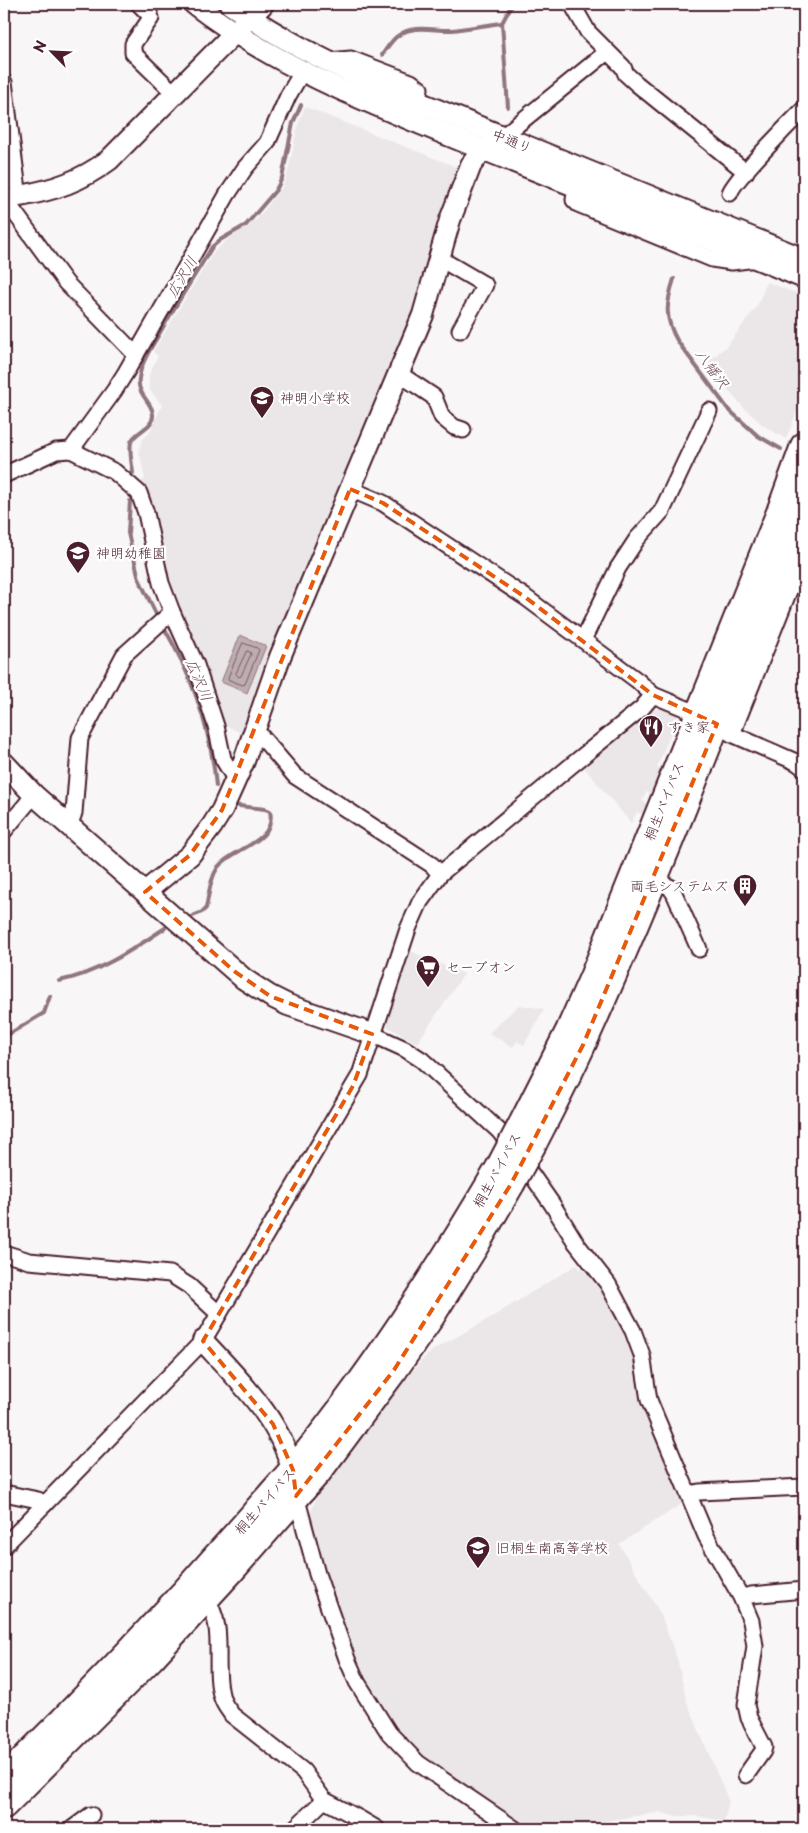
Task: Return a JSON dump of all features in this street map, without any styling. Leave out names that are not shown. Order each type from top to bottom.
[{"type":"highway","name":"桐生バイパス","points":[[528,1134],[592,977],[716,724],[780,512],[804,446]]},
{"type":"highway","name":"桐生バイパス","points":[[4,1806],[206,1600],[318,1472],[394,1370],[465,1262],[505,1176],[528,1134],[583,1045],[653,881],[804,503]]},
{"type":"highway","name":"桐生バイパス","points":[[4,1779],[66,1718],[169,1610],[292,1470],[378,1358],[456,1241],[505,1176]]},
{"type":"street","points":[[139,4],[151,18],[133,44],[133,53],[174,93]]},
{"type":"street","points":[[194,4],[234,33]]},
{"type":"street","name":"中通り","points":[[230,4],[256,11],[326,61],[374,84],[804,259]]},
{"type":"street","points":[[572,4],[588,32],[637,84],[746,172]]},
{"type":"street","points":[[11,199],[75,181],[91,173],[121,150],[174,93],[256,11]]},
{"type":"street","name":"中通り","points":[[234,33],[302,72],[368,102],[804,278]]},
{"type":"street","points":[[144,892],[176,868],[201,842],[222,810],[237,777],[280,657],[423,314],[450,220],[471,165],[485,150],[607,52]]},
{"type":"street","points":[[71,450],[114,391],[244,168],[267,143],[288,96],[302,72]]},
{"type":"street","points":[[4,82],[18,190],[11,199],[12,209],[66,283],[136,354]]},
{"type":"street","points":[[730,193],[746,172],[804,109]]},
{"type":"street","points":[[439,260],[485,285],[460,330]]},
{"type":"street","points":[[398,373],[434,397],[442,417],[454,427],[463,430]]},
{"type":"street","points":[[583,640],[618,568],[637,539],[662,511],[709,411]]},
{"type":"street","points":[[4,475],[56,451],[71,450],[115,472],[138,492],[146,513],[161,582],[163,619],[196,665],[216,726],[223,759],[232,774],[237,777]]},
{"type":"street","points":[[350,489],[383,503],[525,597],[638,681],[653,695],[796,762],[804,768]]},
{"type":"street","points":[[716,724],[804,553]]},
{"type":"street","points":[[69,826],[74,812],[80,738],[124,656],[163,619]]},
{"type":"street","points":[[4,1546],[203,1341],[353,1086],[366,1058],[372,1034],[408,929],[420,902],[440,874],[642,708],[653,695]]},
{"type":"street","points":[[254,728],[295,776],[432,865],[440,874]]},
{"type":"street","points":[[4,763],[34,795],[234,971],[270,996],[294,1007],[372,1034],[405,1049],[422,1060],[499,1131],[539,1184],[576,1243],[608,1284],[639,1344],[649,1400],[706,1536],[741,1597],[751,1621],[755,1646],[747,1712],[764,1746],[763,1751],[746,1776]]},
{"type":"street","points":[[4,831],[34,795]]},
{"type":"street","points":[[653,881],[670,887],[674,892],[699,949]]},
{"type":"street","points":[[4,1253],[30,1261],[170,1274],[189,1286],[219,1314]]},
{"type":"street","points":[[203,1341],[273,1424],[286,1451],[317,1574],[347,1659],[357,1682],[389,1733],[418,1763],[515,1829]]},
{"type":"street","points":[[689,1494],[804,1487]]},
{"type":"street","points":[[4,1493],[38,1500],[45,1504]]},
{"type":"street","points":[[741,1597],[804,1590]]},
{"type":"street","points":[[206,1600],[213,1612],[216,1623],[220,1689],[225,1706],[232,1715],[303,1771],[324,1800],[377,1829]]},
{"type":"street","points":[[294,1829],[324,1800]]},
{"type":"street","points":[[72,1829],[91,1815]]},
{"type":"highlighted area","points":[[350,489],[383,503],[525,597],[653,695],[717,724],[583,1045],[511,1184],[394,1370],[296,1496],[293,1470],[273,1424],[203,1341],[353,1086],[372,1034],[270,996],[234,971],[145,892],[190,855],[222,810]]},
{"type":"shaded area","name":"神明小学校","points":[[305,107],[459,168],[438,224],[415,306],[376,403],[285,616],[243,734],[223,724],[170,593],[152,504],[141,482],[145,479],[139,450],[143,439],[149,434],[162,405],[150,390],[149,385],[149,375],[158,356],[153,352],[213,253],[230,237],[257,219],[283,186],[288,172],[298,125]]},
{"type":"shaded area","points":[[767,282],[801,295],[804,301],[804,394],[786,439],[763,425],[743,407],[722,383],[708,362],[727,346],[757,306]]},
{"type":"shaded area","points":[[663,709],[678,715],[657,767],[663,770],[653,795],[646,792],[642,801],[649,804],[645,815],[637,812],[631,823],[583,766],[649,711]]},
{"type":"shaded area","points":[[408,950],[464,974],[417,1043],[388,1027],[384,1020]]},
{"type":"shaded area","points":[[519,1005],[544,1009],[524,1045],[517,1041],[513,1047],[489,1033]]},
{"type":"shaded area","name":"旧桐生南高等学校","points":[[576,1265],[600,1284],[631,1344],[636,1361],[642,1404],[685,1502],[619,1544],[661,1615],[677,1659],[687,1702],[729,1802],[724,1821],[696,1816],[674,1816],[660,1812],[600,1822],[583,1829],[528,1829],[414,1750],[393,1728],[369,1684],[350,1655],[328,1594],[309,1517],[319,1490],[404,1380],[433,1350],[492,1317]]},
{"type":"water","points":[[240,635],[266,646],[247,693],[221,682]]},
{"type":"waterway","name":"八幡沢","points":[[508,107],[502,23],[510,8],[515,4]]},
{"type":"waterway","name":"広沢川","points":[[382,55],[396,37],[411,30],[452,30],[502,23]]},
{"type":"waterway","name":"広沢川","points":[[133,473],[130,453],[131,442],[136,435],[150,424],[153,416],[153,411],[142,394],[139,384],[140,372],[149,351],[212,247],[220,240],[246,225],[276,190],[282,178],[293,123],[301,105]]},
{"type":"waterway","name":"八幡沢","points":[[674,279],[669,296],[668,318],[678,342],[728,409],[758,436],[781,449]]},
{"type":"waterway","name":"広沢川","points":[[130,501],[128,533],[139,579],[159,620]]},
{"type":"waterway","name":"広沢川","points":[[163,626],[183,664],[205,724],[216,786]]},
{"type":"waterway","name":"広沢川","points":[[188,918],[202,912],[206,908],[211,882],[218,867],[225,860],[252,844],[267,830],[270,822],[270,811],[231,805]]},
{"type":"waterway","name":"広沢川","points":[[59,981],[73,978],[101,967],[127,953],[165,928]]},
{"type":"waterway","points":[[4,1037],[44,1013],[50,996]]},
{"type":"place","name":"神明小学校","points":[[262,419]]},
{"type":"place","name":"神明幼稚園","points":[[78,574]]},
{"type":"place","name":"すき家","points":[[651,748]]},
{"type":"place","name":"両毛システムズ","points":[[745,907]]},
{"type":"place","name":"セーブオン","points":[[428,988]]},
{"type":"place","name":"旧桐生南高等学校","points":[[478,1569]]}]
